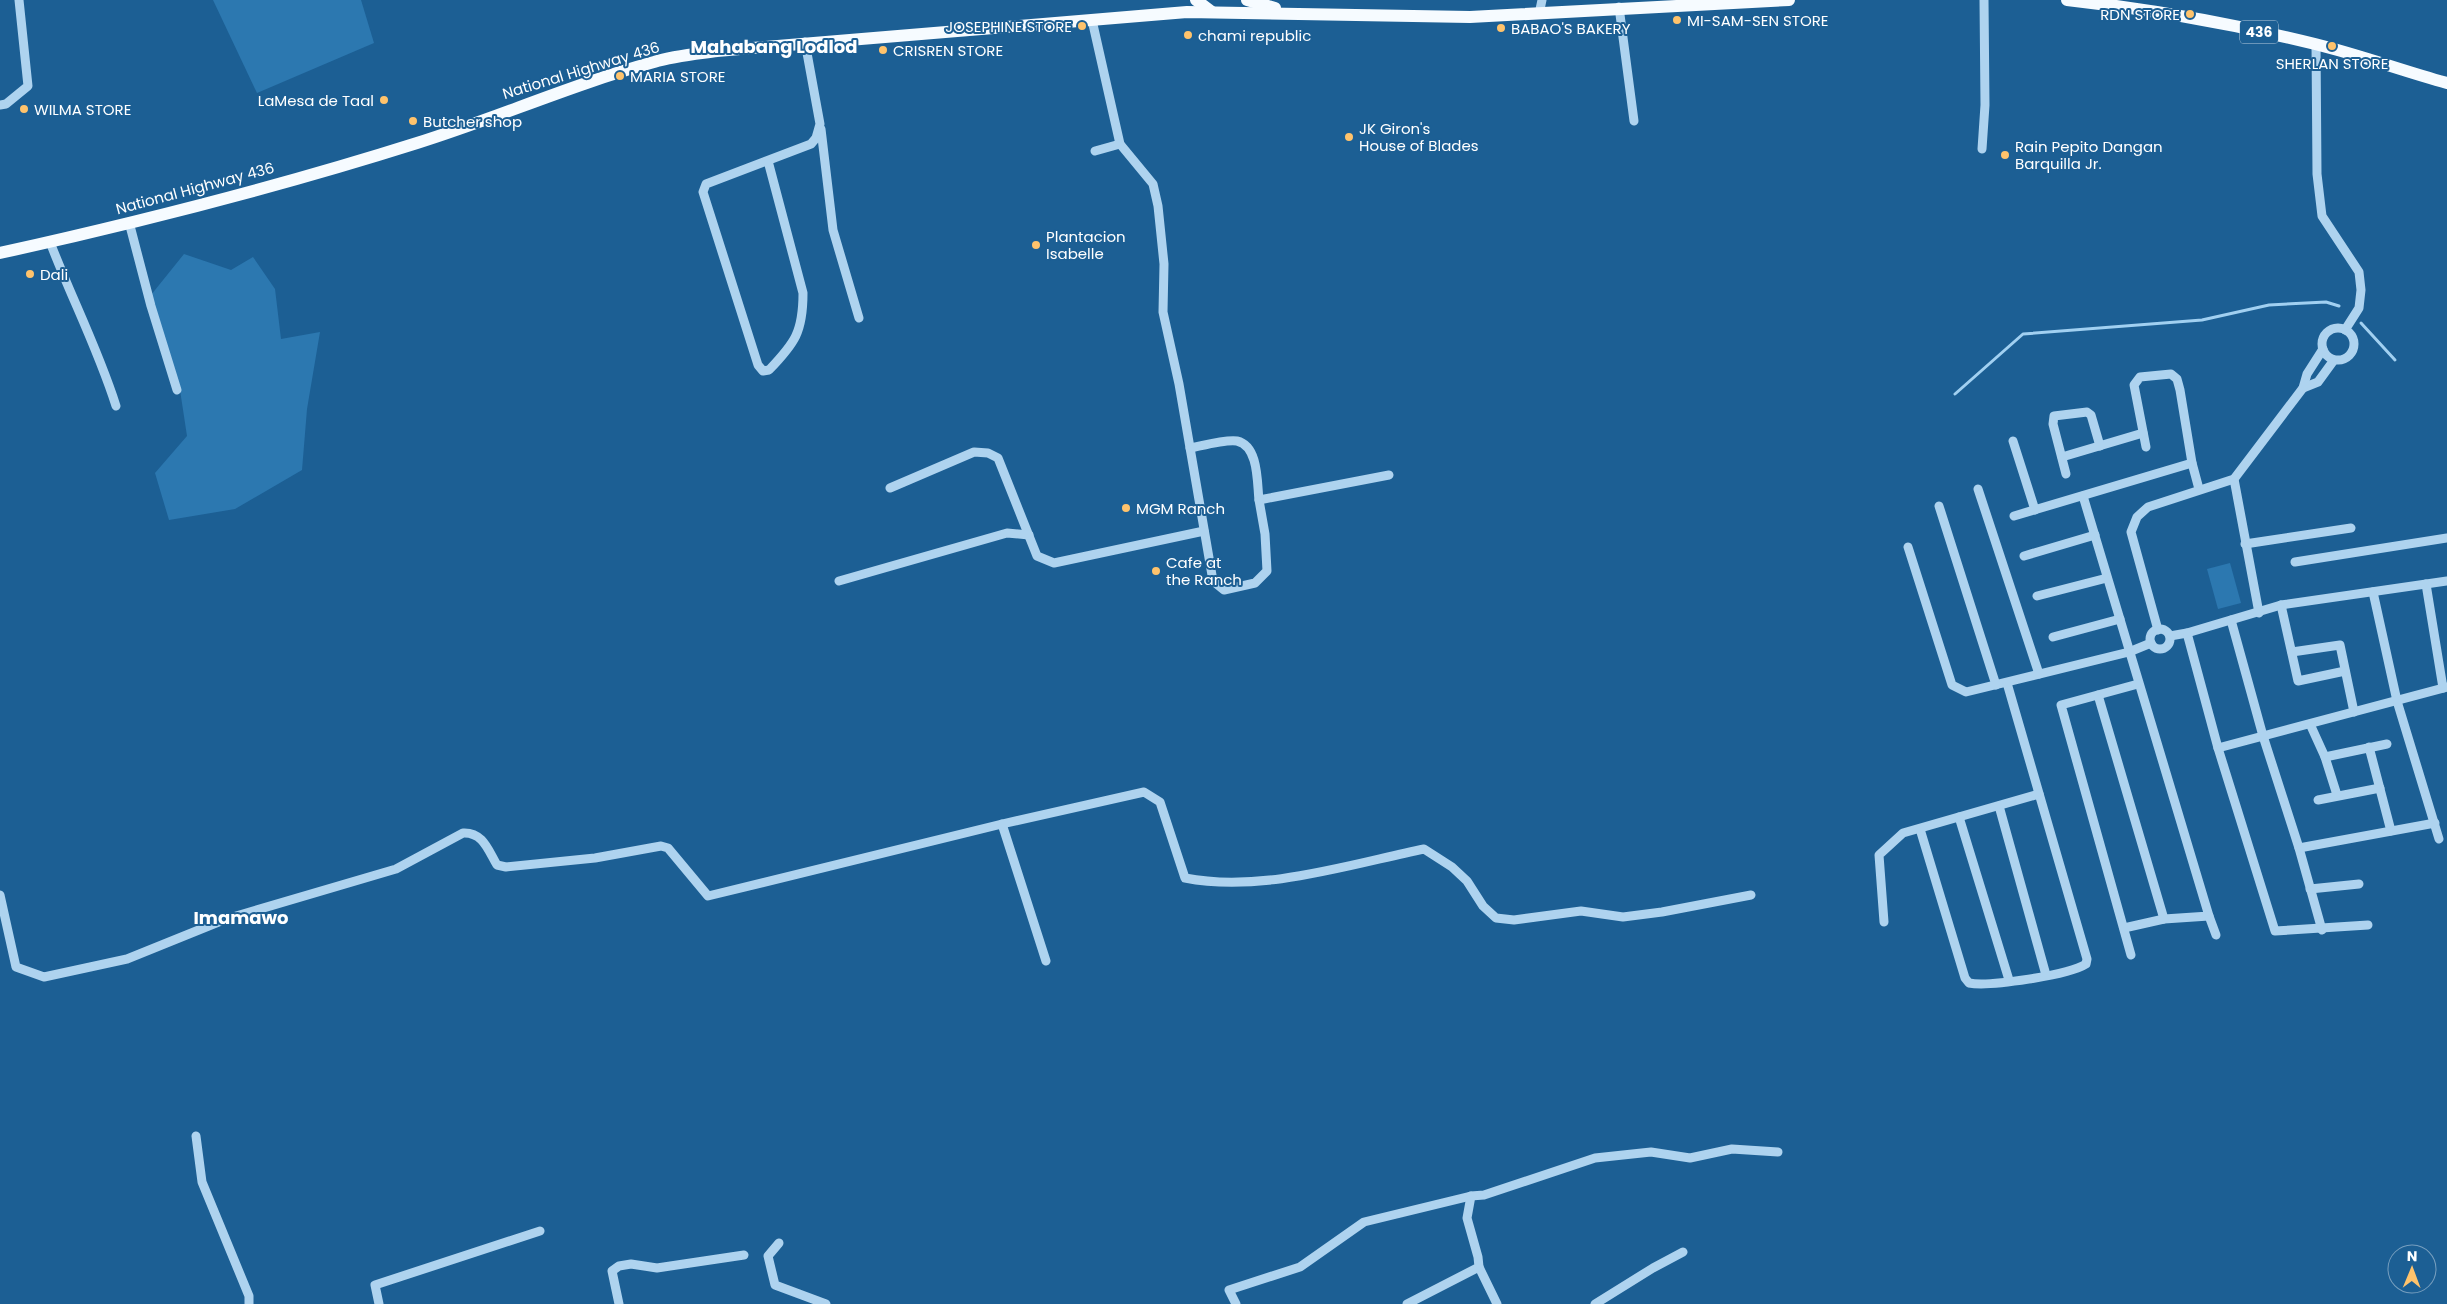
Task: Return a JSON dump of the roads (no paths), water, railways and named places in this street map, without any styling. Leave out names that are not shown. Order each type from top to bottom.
[{"type":"main road","points":[[1160,14],[1167,0]]},
{"type":"main road","points":[[1196,0],[1212,12]]},
{"type":"main road","points":[[1247,0],[1292,13]]},
{"type":"main road","name":"National Highway 436","points":[[0,253],[50,242],[320,172],[419,142],[550,94],[655,61],[717,51],[805,42],[1160,14],[1212,12],[1470,17],[1702,2],[1790,0]]},
{"type":"main road","name":"436","points":[[2067,0],[2130,7],[2184,16],[2316,44],[2447,84]]},
{"type":"street","points":[[0,105],[6,104],[28,86],[19,0]]},
{"type":"street","points":[[1539,14],[1542,0]]},
{"type":"street","points":[[1982,149],[1985,105],[1984,0]]},
{"type":"street","points":[[1619,7],[1634,120]]},
{"type":"street","points":[[1092,20],[1120,144],[1153,184],[1158,206],[1164,264],[1163,312],[1179,384],[1204,530],[1213,581],[1224,590],[1255,584],[1267,571],[1265,534],[1254,458],[1246,446],[1236,441],[1190,448]]},
{"type":"street","points":[[805,42],[820,124],[834,230],[859,318]]},
{"type":"street","points":[[2316,44],[2317,174],[2322,216],[2359,272],[2361,290],[2359,308],[2345,330]]},
{"type":"street","points":[[768,161],[803,293],[803,315],[792,346],[769,370],[763,371],[758,365],[703,192],[706,184],[811,144],[816,138],[820,124]]},
{"type":"street","points":[[1095,151],[1120,144]]},
{"type":"street","points":[[129,222],[151,306],[177,390]]},
{"type":"street","points":[[50,242],[68,290],[105,371],[116,406]]},
{"type":"street","points":[[2334,329],[2345,330],[2353,337],[2354,347],[2349,357],[2344,360],[2329,358],[2323,350],[2322,344],[2325,334],[2334,329]]},
{"type":"street","points":[[2158,630],[2132,532],[2137,518],[2148,507],[2234,479],[2303,388],[2307,374],[2323,350]]},
{"type":"street","points":[[2303,388],[2318,382],[2334,360]]},
{"type":"street","points":[[2146,448],[2135,393],[2136,380],[2140,377],[2171,374],[2177,379],[2180,390],[2192,463],[2199,489]]},
{"type":"street","points":[[2066,474],[2053,424],[2054,416],[2087,412],[2091,415],[2100,446]]},
{"type":"street","points":[[2062,457],[2143,433]]},
{"type":"street","points":[[2014,441],[2035,510]]},
{"type":"street","points":[[890,488],[974,452],[988,453],[998,458],[1037,556],[1054,563],[1204,530]]},
{"type":"street","points":[[2014,516],[2192,463]]},
{"type":"street","points":[[1259,500],[1389,475]]},
{"type":"street","points":[[2234,479],[2259,613]]},
{"type":"street","points":[[1978,489],[2039,674]]},
{"type":"street","points":[[2083,496],[2208,916],[2216,936]]},
{"type":"street","points":[[1939,506],[1996,685]]},
{"type":"street","points":[[2245,544],[2351,528]]},
{"type":"street","points":[[839,581],[1007,533],[1029,535]]},
{"type":"street","points":[[2024,556],[2095,535]]},
{"type":"street","points":[[2295,562],[2447,538]]},
{"type":"street","points":[[1908,547],[1952,685],[1966,692],[2129,652],[2151,643]]},
{"type":"street","points":[[2037,596],[2107,578]]},
{"type":"street","points":[[2170,636],[2188,633],[2259,613],[2280,605],[2447,581]]},
{"type":"street","points":[[2218,748],[2445,688],[2426,584]]},
{"type":"street","points":[[2373,592],[2396,700],[2439,839]]},
{"type":"street","points":[[2280,605],[2298,680],[2345,671]]},
{"type":"street","points":[[2053,637],[2120,619]]},
{"type":"street","points":[[2231,620],[2263,736],[2299,848],[2322,930]]},
{"type":"street","points":[[2158,630],[2165,631],[2170,636],[2170,642],[2164,649],[2155,648],[2151,643],[2153,633],[2158,630]]},
{"type":"street","points":[[2188,633],[2218,748],[2275,931],[2322,930],[2368,925]]},
{"type":"street","points":[[2292,652],[2340,645],[2354,712]]},
{"type":"street","points":[[1920,829],[1964,978],[1969,983],[1974,984],[2046,975],[2079,968],[2086,964],[2087,959],[2007,682]]},
{"type":"street","points":[[2131,955],[2061,705],[2138,684]]},
{"type":"street","points":[[2098,694],[2164,919]]},
{"type":"street","points":[[2310,724],[2325,757],[2337,795]]},
{"type":"street","points":[[2325,757],[2387,744]]},
{"type":"street","points":[[2369,747],[2391,831]]},
{"type":"street","points":[[2318,800],[2380,788]]},
{"type":"street","points":[[0,895],[16,967],[44,977],[127,959],[226,918],[396,869],[463,833],[472,833],[482,839],[497,865],[506,867],[595,858],[661,846],[668,848],[708,896],[1002,824],[1144,792],[1160,802],[1185,878],[1210,883],[1244,882],[1291,877],[1424,849],[1452,867],[1467,881],[1483,906],[1496,918],[1514,920],[1581,911],[1622,917],[1662,912],[1751,895]]},
{"type":"street","points":[[1884,922],[1879,855],[1904,833],[2039,794]]},
{"type":"street","points":[[1999,806],[2046,975]]},
{"type":"street","points":[[1960,817],[2009,980]]},
{"type":"street","points":[[2299,848],[2435,823]]},
{"type":"street","points":[[1002,824],[1046,961]]},
{"type":"street","points":[[2310,889],[2358,884]]},
{"type":"street","points":[[2124,928],[2164,919],[2208,916]]},
{"type":"street","points":[[196,1136],[202,1182],[249,1296],[249,1304]]},
{"type":"street","points":[[1236,1304],[1229,1290],[1300,1266],[1364,1222],[1484,1194],[1595,1158],[1651,1152],[1690,1158],[1732,1149],[1778,1152]]},
{"type":"street","points":[[1470,1196],[1467,1218],[1479,1267],[1496,1304]]},
{"type":"street","points":[[379,1304],[374,1285],[540,1232]]},
{"type":"street","points":[[779,1243],[768,1256],[775,1285],[826,1304]]},
{"type":"street","points":[[1595,1304],[1683,1252]]},
{"type":"street","points":[[619,1304],[612,1271],[620,1266],[631,1264],[657,1268],[744,1255]]},
{"type":"street","points":[[1407,1304],[1479,1267]]},
{"type":"waterway","points":[[1955,394],[2023,334],[2202,320],[2269,305],[2326,302],[2339,306]]},
{"type":"waterway","points":[[2361,323],[2395,360]]},
{"type":"place","name":"RDN STORE","points":[[2190,14]]},
{"type":"place","name":"MI-SAM-SEN STORE","points":[[1677,20]]},
{"type":"place","name":"JOSEPHINE STORE","points":[[1082,26]]},
{"type":"place","name":"BABAO'S BAKERY","points":[[1501,28]]},
{"type":"place","name":"chami republic","points":[[1188,35]]},
{"type":"place","name":"SHERLAN STORE","points":[[2332,46]]},
{"type":"place","name":"CRISREN STORE","points":[[883,50]]},
{"type":"place","name":"MARIA STORE","points":[[620,76]]},
{"type":"place","name":"LaMesa de Taal","points":[[384,100]]},
{"type":"place","name":"WILMA STORE","points":[[24,109]]},
{"type":"place","name":"Butcher shop","points":[[413,121]]},
{"type":"place","name":"JK Giron's House of Blades","points":[[1349,137]]},
{"type":"place","name":"Rain Pepito Dangan Barquilla Jr.","points":[[2005,155]]},
{"type":"place","name":"Plantacion Isabelle","points":[[1036,245]]},
{"type":"place","name":"Dali","points":[[30,274]]},
{"type":"place","name":"MGM Ranch","points":[[1126,508]]},
{"type":"place","name":"Cafe at the Ranch","points":[[1156,571]]},
{"type":"district","name":"Mahabang Lodlod","points":[[774,46]]},
{"type":"district","name":"Imamawo","points":[[241,917]]}]
